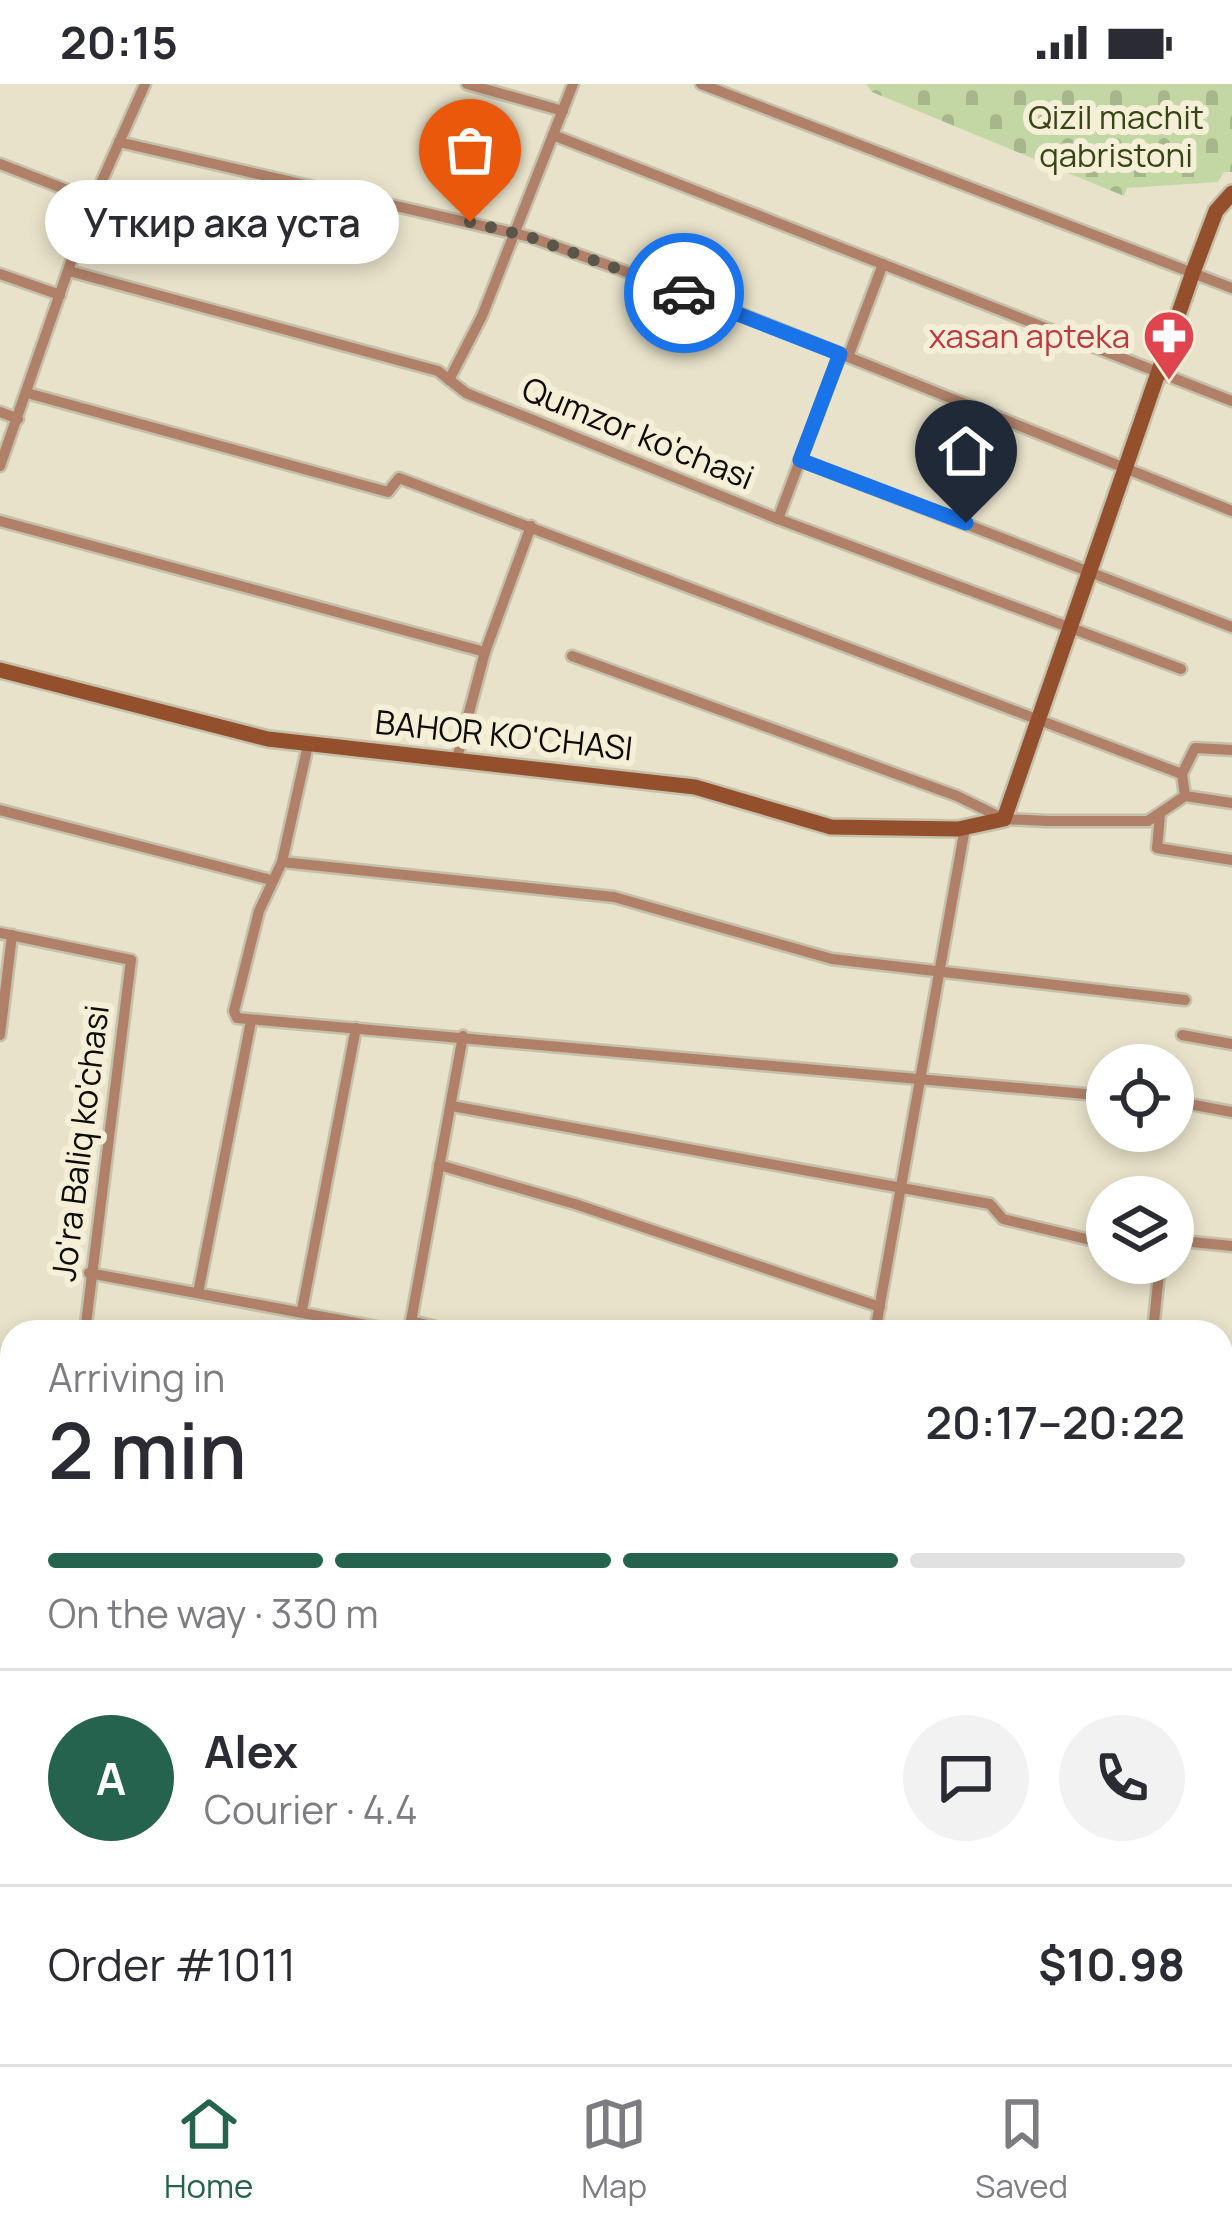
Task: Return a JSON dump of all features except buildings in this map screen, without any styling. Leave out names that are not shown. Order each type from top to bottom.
[{"type":"street","points":[[0,466],[94,200],[145,84]]},
{"type":"street","points":[[467,84],[562,111]]},
{"type":"street","points":[[449,380],[482,316],[573,84]]},
{"type":"street","points":[[701,84],[1232,288]]},
{"type":"street","points":[[553,135],[1232,401]]},
{"type":"street","points":[[119,142],[514,233],[844,356],[1232,511]]},
{"type":"street","points":[[0,164],[94,200]]},
{"type":"street","points":[[1004,819],[1193,272],[1216,211],[1232,193]]},
{"type":"street","points":[[778,519],[883,264]]},
{"type":"street","name":"Qumzor ko'chasi","points":[[69,271],[437,370],[466,393],[778,519],[1181,669]]},
{"type":"street","points":[[0,274],[60,295]]},
{"type":"street","points":[[27,392],[388,492],[400,478],[1182,774]]},
{"type":"street","points":[[0,412],[18,419]]},
{"type":"street","points":[[800,460],[1232,627]]},
{"type":"street","points":[[0,521],[484,652]]},
{"type":"street","points":[[457,758],[484,652],[531,526]]},
{"type":"street","points":[[572,656],[957,796],[1004,819],[1148,821],[1185,796],[1232,803]]},
{"type":"street","name":"BAHOR KO'CHASI","points":[[0,670],[203,724],[308,745],[695,787],[831,827],[965,828],[1004,819]]},
{"type":"street","points":[[308,745],[282,862],[272,880],[233,1011],[250,1022],[463,1036],[1086,1094]]},
{"type":"street","points":[[1185,796],[1182,774],[1195,748],[1232,750]]},
{"type":"street","points":[[0,810],[272,880]]},
{"type":"street","points":[[1160,815],[1157,848],[1232,860]]},
{"type":"street","points":[[877,1320],[965,828]]},
{"type":"street","points":[[282,862],[614,898],[832,959],[1185,1000]]},
{"type":"street","points":[[0,1035],[6,934]]},
{"type":"street","name":"Jo'ra Baliq ko'chasi","points":[[6,934],[131,960],[86,1320]]},
{"type":"street","points":[[197,1292],[250,1022]]},
{"type":"street","points":[[302,1310],[356,1028]]},
{"type":"street","points":[[1182,1035],[1232,1044]]},
{"type":"street","points":[[410,1320],[463,1036]]},
{"type":"street","points":[[1194,1105],[1232,1112]]},
{"type":"street","points":[[452,1106],[990,1204],[1003,1219],[1086,1239]]},
{"type":"street","points":[[439,1166],[574,1204],[880,1307]]},
{"type":"street","points":[[1194,1242],[1232,1246]]},
{"type":"street","points":[[89,1273],[361,1320]]},
{"type":"street","points":[[1154,1320],[1158,1284]]},
{"type":"green space","name":"Qizil machit qabristoni","points":[[866,84],[1232,84],[1232,172],[1224,172],[1218,182],[1127,188],[1124,196],[872,92]]},
{"type":"way so far","points":[[470,222],[530,237],[684,293]]},
{"type":"place","name":"Уткир ака уста","points":[[470,222]]},
{"type":"place","name":"xasan apteka","points":[[1169,382]]},
{"type":"route","points":[[684,293],[840,354],[800,460],[966,523]]}]
